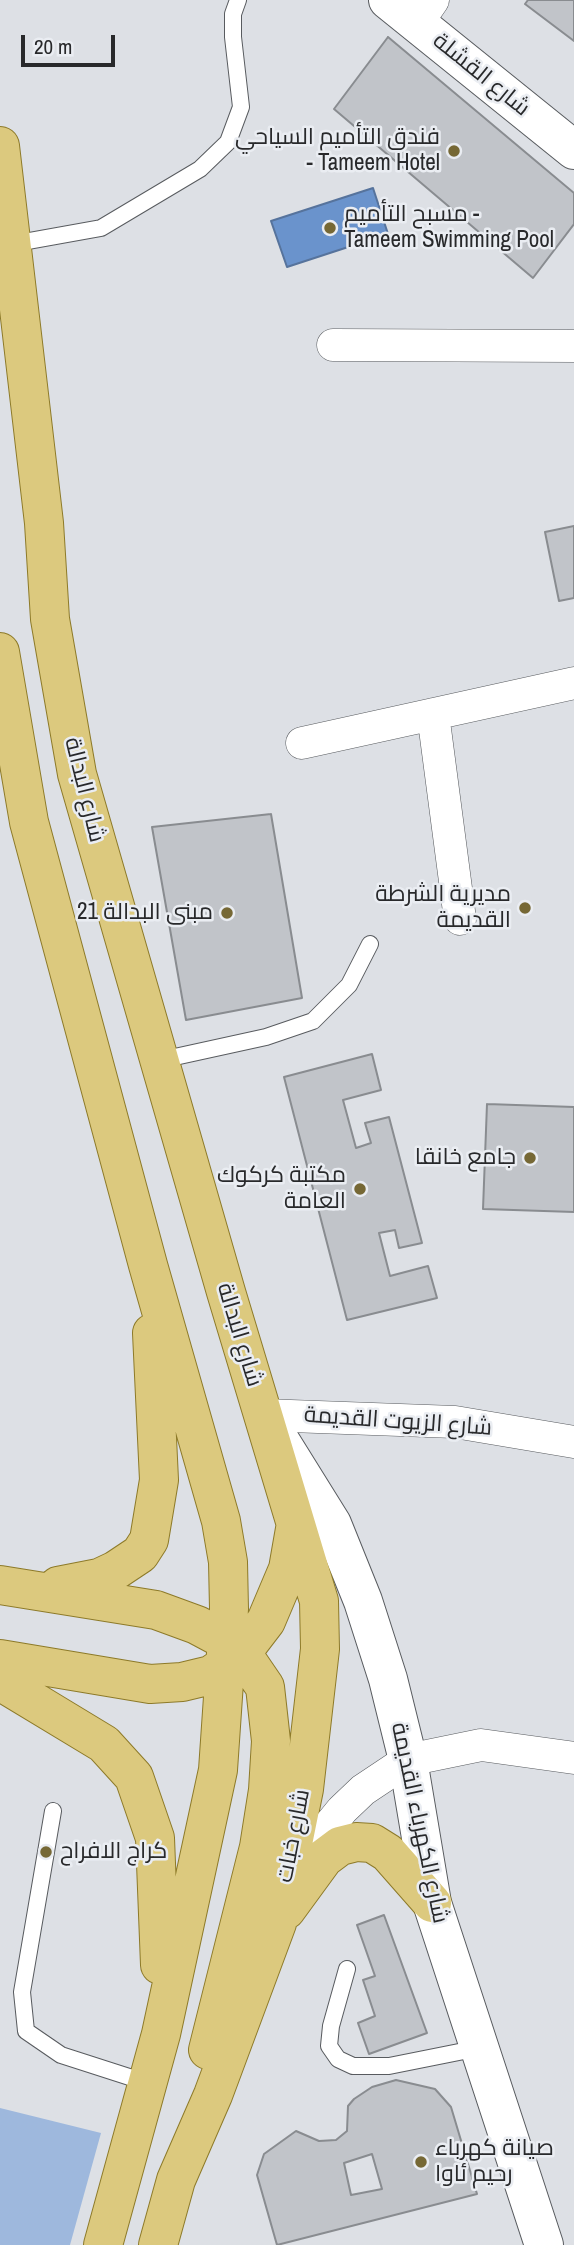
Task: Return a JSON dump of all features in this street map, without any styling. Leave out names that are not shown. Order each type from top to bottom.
[{"type":"main road","name":"شارع البدالة","points":[[0,146],[44,523],[50,619],[77,774],[263,1415]]},
{"type":"main road","points":[[0,652],[29,822],[148,1265],[221,1521],[228,1562],[230,1643],[218,1770],[161,2034],[103,2245]]},
{"type":"main road","points":[[39,1590],[108,1574],[141,1554],[149,1540],[157,1503],[159,1457],[148,1265]]},
{"type":"main road","name":"شارع خبات","points":[[158,2245],[176,2180],[213,2095],[277,1923],[304,1789],[320,1649],[319,1601],[263,1415]]},
{"type":"main road","points":[[0,1659],[150,1684],[197,1679],[230,1643],[260,1630],[288,1569],[295,1528]]},
{"type":"main road","points":[[0,1585],[156,1610],[197,1625],[230,1643],[265,1687],[271,1741],[268,1790],[259,1847],[176,2180]]},
{"type":"main road","points":[[0,1681],[104,1744],[134,1777],[155,1838],[158,1861],[161,2034]]},
{"type":"main road","points":[[277,1923],[324,1858],[340,1846],[356,1842],[372,1843],[388,1853],[432,1903]]},
{"type":"street","name":"شارع القشلة","points":[[413,8],[574,150]]},
{"type":"street","points":[[333,345],[574,346]]},
{"type":"street","points":[[302,743],[574,683]]},
{"type":"street","points":[[433,714],[460,919]]},
{"type":"street","name":"شارع الزيوت القديمة","points":[[263,1415],[455,1422],[574,1442]]},
{"type":"street","name":"شارع الكهرباء القديمة","points":[[263,1415],[332,1524],[367,1614],[388,1679],[408,1760],[432,1903],[544,2245]]},
{"type":"street","points":[[277,1923],[324,1832],[363,1790],[408,1760],[481,1745],[574,1758]]},
{"type":"lane","points":[[12,244],[101,228],[200,169],[228,142],[241,107],[233,37],[233,15],[238,0]]},
{"type":"lane","points":[[161,1060],[265,1037],[313,1021],[349,985],[370,944]]},
{"type":"lane","points":[[53,1811],[22,1992],[26,2031],[61,2055],[148,2083]]},
{"type":"lane","points":[[346,1969],[331,2026],[329,2046],[338,2059],[354,2066],[389,2066],[480,2048]]},
{"type":"shaded area","name":"مسبح التأميم - Tameem Swimming Pool","points":[[373,188],[388,234],[287,267],[271,221]]},
{"type":"shaded area","points":[[0,2108],[101,2133],[70,2245],[0,2245]]},
{"type":"building","points":[[528,0],[574,0],[574,41],[525,4]]},
{"type":"building","name":"فندق التأميم السياحي - Tameem Hotel","points":[[388,37],[574,193],[574,224],[533,278],[334,109]]},
{"type":"building","points":[[574,526],[574,598],[559,601],[545,532]]},
{"type":"building","name":"مبنى البدالة 21","points":[[271,814],[302,998],[186,1020],[152,827]]},
{"type":"building","name":"مكتبة كركوك العامة","points":[[372,1054],[381,1090],[343,1100],[356,1148],[371,1143],[365,1123],[389,1117],[422,1243],[399,1248],[395,1230],[379,1233],[390,1276],[428,1266],[437,1298],[347,1320],[284,1077]]},
{"type":"building","name":"جامع خانقا","points":[[487,1104],[574,1107],[574,1212],[483,1209]]},
{"type":"building","points":[[384,1915],[427,2033],[369,2054],[358,2023],[375,2016],[363,1980],[375,1976],[357,1925]]},
{"type":"building","name":"صيانة كهرباء رحيم ئاوا","points":[[396,2080],[435,2089],[451,2107],[477,2194],[277,2245],[257,2175],[264,2154],[296,2131],[319,2141],[336,2140],[347,2131],[348,2106],[372,2087]],"holes":[[[372,2154],[382,2189],[351,2195],[344,2163]]]},
{"type":"place","name":"فندق التأميم السياحي - Tameem Hotel","points":[[454,151]]},
{"type":"place","name":"مسبح التأميم - Tameem Swimming Pool","points":[[330,228]]},
{"type":"place","name":"مديرية الشرطة القديمة","points":[[525,908]]},
{"type":"place","name":"مبنى البدالة 21","points":[[227,913]]},
{"type":"place","name":"جامع خانقا","points":[[530,1158]]},
{"type":"place","name":"مكتبة كركوك العامة","points":[[360,1189]]},
{"type":"place","name":"كراج الافراح","points":[[46,1852]]},
{"type":"place","name":"صيانة كهرباء رحيم ئاوا","points":[[421,2162]]}]
